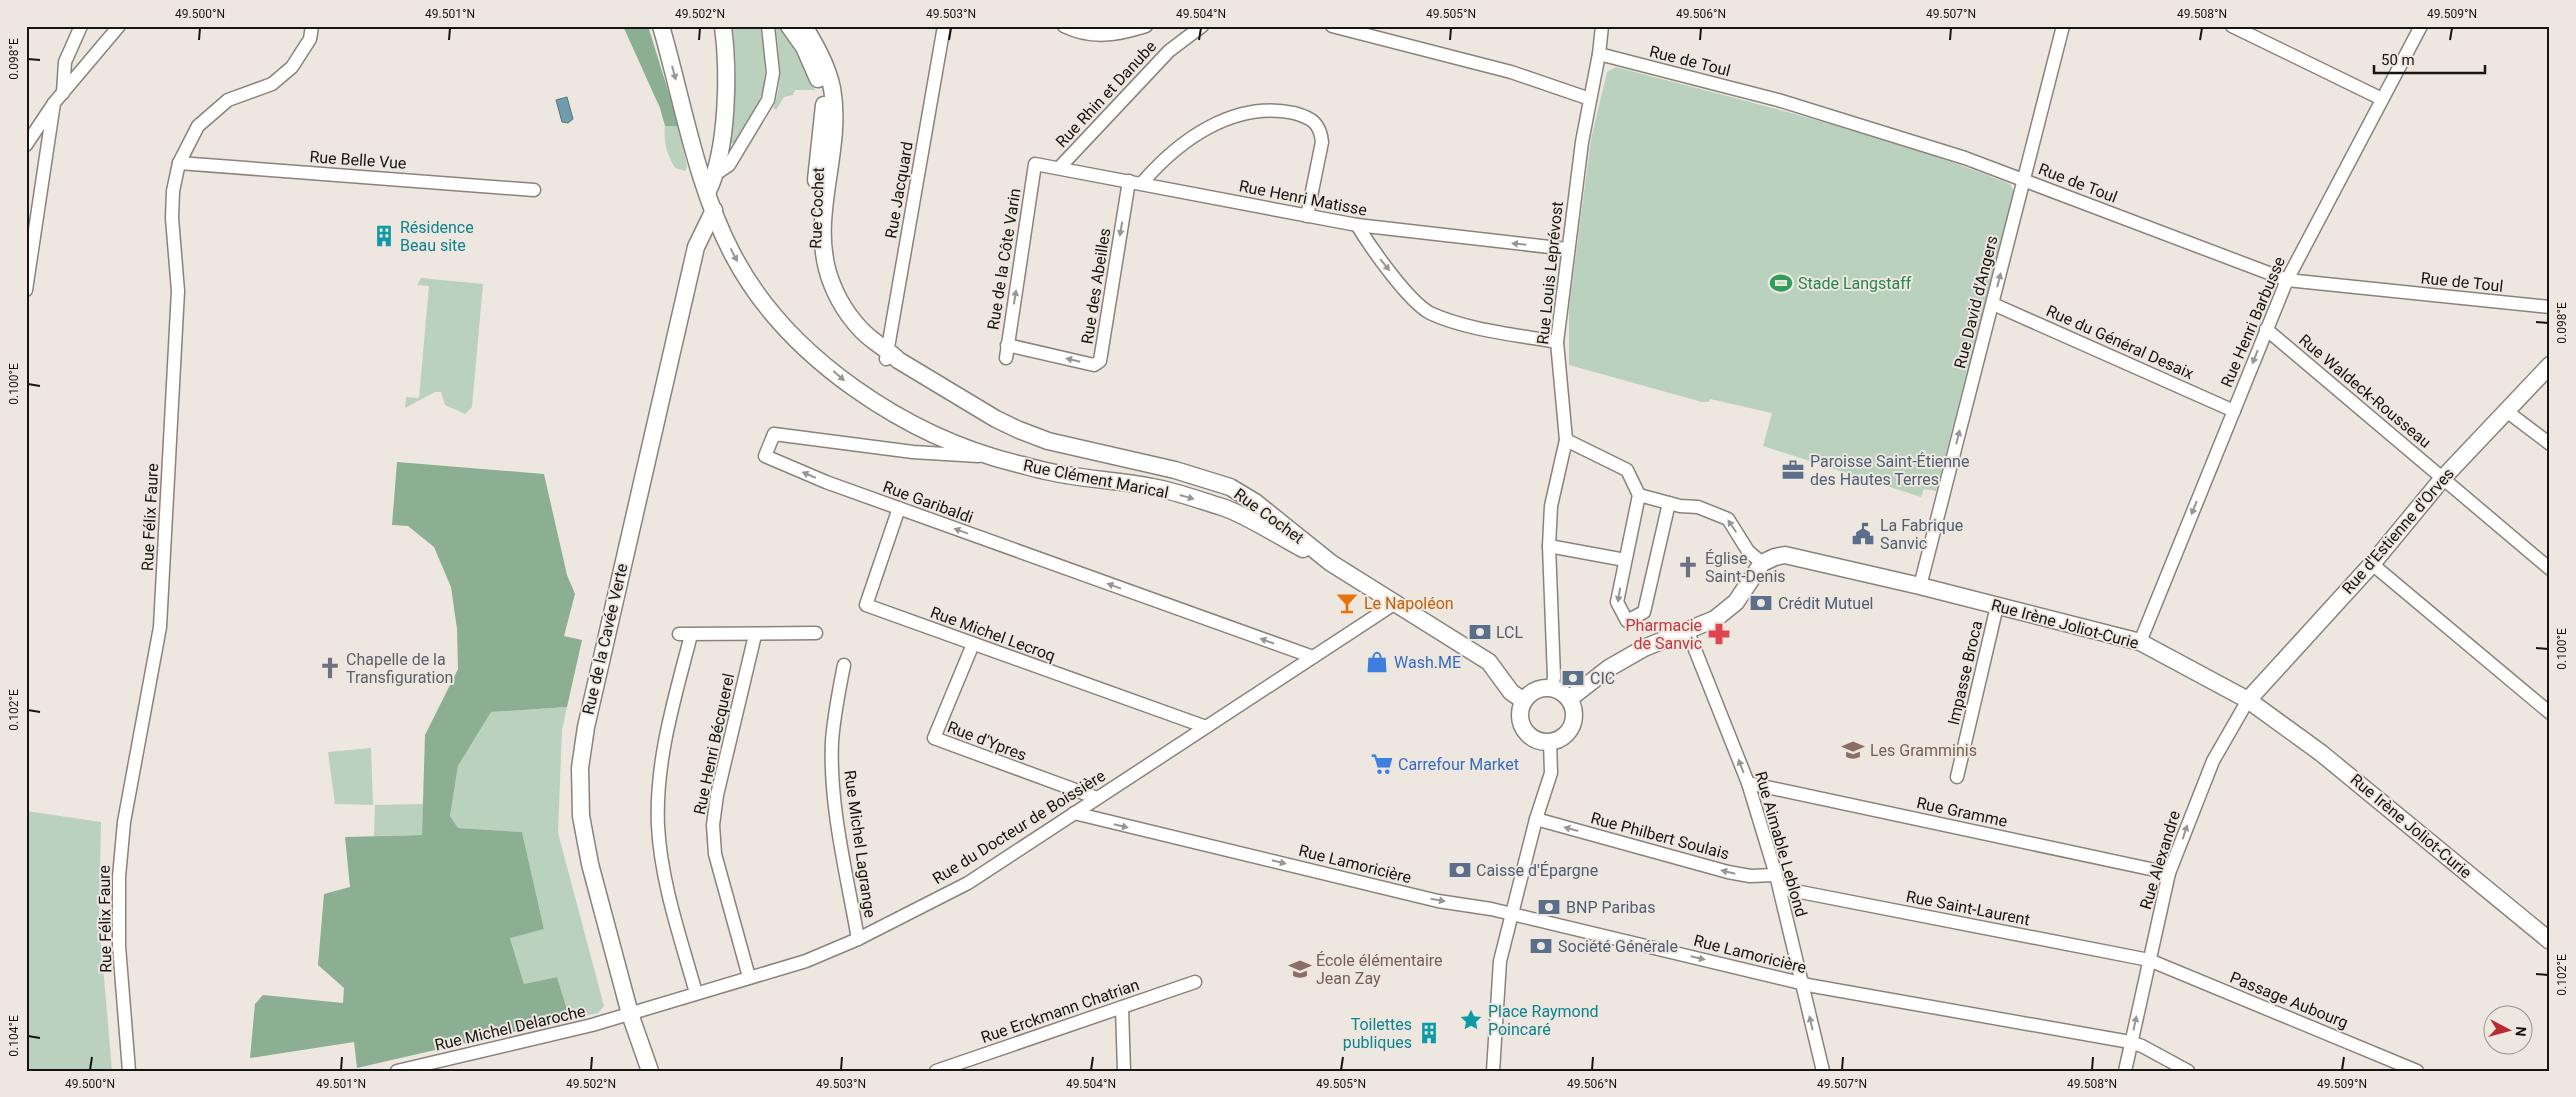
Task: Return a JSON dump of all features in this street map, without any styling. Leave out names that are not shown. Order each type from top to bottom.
[{"type":"street","points":[[63,93],[65,62],[81,26]]},
{"type":"street","points":[[26,145],[54,104],[119,26]]},
{"type":"street","name":"Rue Félix Faure","points":[[129,1071],[119,946],[119,877],[124,822],[160,627],[178,291],[172,218],[173,191],[179,163],[198,126],[213,111],[228,100],[272,84],[292,67],[310,39],[312,26]]},
{"type":"street","points":[[661,26],[708,191]]},
{"type":"street","points":[[708,191],[717,173],[726,96],[723,26]]},
{"type":"street","points":[[717,173],[729,166],[768,100],[773,73],[768,26]]},
{"type":"street","name":"Rue Cochet","points":[[789,26],[827,91]]},
{"type":"street","name":"Rue Cochet","points":[[804,26],[819,50],[827,91],[813,229],[815,259],[823,287],[834,310],[861,343],[890,356],[996,419],[1019,430],[1048,441],[1175,470],[1230,487],[1255,502],[1331,563],[1489,662],[1511,692],[1524,701]]},
{"type":"street","name":"Rue Jacquard","points":[[890,356],[944,26]]},
{"type":"street","points":[[1064,26],[1086,34],[1114,36],[1146,26]]},
{"type":"street","name":"Rue Rhin et Danube","points":[[1059,168],[1169,51],[1202,26]]},
{"type":"street","points":[[1332,26],[1511,72],[1590,99]]},
{"type":"street","name":"Rue Louis Leprévost","points":[[1552,689],[1549,546],[1551,506],[1566,440],[1557,342],[1582,142],[1599,54],[1602,26]]},
{"type":"street","name":"Rue David d'Angers","points":[[1920,586],[2063,26]]},
{"type":"street","points":[[2232,26],[2370,91],[2382,99]]},
{"type":"street","name":"Rue Henri Barbusse","points":[[2140,642],[2287,280],[2421,26]]},
{"type":"street","name":"Rue de Toul","points":[[1599,54],[1778,100],[1965,158],[2287,280],[2550,307]]},
{"type":"street","points":[[26,290],[54,104]]},
{"type":"street","points":[[1136,182],[1215,122],[1252,112],[1286,112],[1312,119],[1318,124],[1321,132],[1322,142],[1307,216]]},
{"type":"street","name":"Rue Belle Vue","points":[[179,163],[534,190]]},
{"type":"street","name":"Rue Henri Matisse","points":[[1035,164],[1357,225],[1568,249]]},
{"type":"street","name":"Rue de la Côte Varin","points":[[1006,358],[1035,164]]},
{"type":"street","name":"Rue des Abeilles","points":[[1008,345],[1094,365],[1100,361],[1136,182]]},
{"type":"street","name":"Rue Clément Marical","points":[[708,191],[734,256],[774,316],[791,334],[849,385],[936,436],[994,457],[1066,475],[1154,487],[1225,508],[1331,563]]},
{"type":"street","name":"Rue de la Cavée Verte","points":[[650,1071],[630,1014],[590,864],[581,816],[580,768],[586,727],[696,247],[714,210]]},
{"type":"street","points":[[1357,225],[1368,244],[1417,303],[1439,316],[1480,327],[1557,342]]},
{"type":"street","name":"Rue du Général Desaix","points":[[1993,304],[2234,411]]},
{"type":"street","name":"Rue Waldeck-Rousseau","points":[[2266,329],[2550,569]]},
{"type":"street","name":"Rue d'Estienne d'Orves","points":[[2248,700],[2372,564],[2443,478],[2550,365]]},
{"type":"street","points":[[2506,410],[2550,444]]},
{"type":"street","name":"Rue Garibaldi","points":[[994,457],[913,452],[774,434],[765,456],[826,482],[1313,657]]},
{"type":"street","points":[[1566,440],[1627,470],[1639,496],[1617,602],[1627,621],[1644,612],[1669,503]]},
{"type":"street","points":[[1569,699],[1609,668],[1644,648],[1688,632],[1714,619],[1736,602],[1762,563],[1748,551],[1728,519],[1698,507],[1639,496]]},
{"type":"street","name":"Rue Michel Lecroq","points":[[899,508],[866,605],[1206,727]]},
{"type":"street","points":[[1549,546],[1625,560]]},
{"type":"street","name":"Rue Irène Joliot-Curie","points":[[1762,563],[1775,557],[1785,556],[1920,586],[2140,642],[2248,700],[2347,773],[2550,941]]},
{"type":"street","points":[[2372,564],[2550,712]]},
{"type":"street","name":"Rue du Docteur de Boissière","points":[[630,1014],[806,961],[858,939],[968,883],[1394,604]]},
{"type":"street","name":"Impasse Broca","points":[[1957,777],[1997,606]]},
{"type":"street","name":"Rue Aimable Leblond","points":[[1688,632],[1748,783],[1780,888],[1823,1071]]},
{"type":"street","points":[[696,993],[663,870],[658,826],[660,772],[685,634],[755,635],[816,633]]},
{"type":"street","name":"Rue Henri Bécquerel","points":[[749,977],[715,854],[713,825],[717,795],[755,635]]},
{"type":"street","name":"Rue d'Ypres","points":[[973,644],[934,738],[1097,798]]},
{"type":"street","name":"Rue Michel Lagrange","points":[[844,665],[834,713],[833,770],[836,809],[858,939]]},
{"type":"street","points":[[1552,689],[1569,699],[1574,712],[1572,726],[1564,736],[1550,742],[1535,739],[1524,729],[1520,715],[1524,701],[1536,690],[1552,689]]},
{"type":"street","name":"Rue Alexandre","points":[[2125,1071],[2130,1042],[2170,873],[2213,761],[2248,700]]},
{"type":"street","points":[[1493,1071],[1500,961],[1536,819],[1551,773],[1550,742]]},
{"type":"street","name":"Rue Gramme","points":[[1748,783],[2170,873]]},
{"type":"street","name":"Rue Lamoricière","points":[[1074,813],[1438,901],[1471,904],[1802,983],[2130,1042],[2188,1071]]},
{"type":"street","name":"Rue Philbert Soulais","points":[[1536,819],[1728,872],[1750,876],[1776,875]]},
{"type":"street","name":"Rue Saint-Laurent","points":[[1780,888],[2149,960]]},
{"type":"street","name":"Passage Aubourg","points":[[2149,960],[2417,1071]]},
{"type":"street","name":"Rue Erckmann Chatrian","points":[[936,1071],[1195,982]]},
{"type":"street","points":[[1122,1007],[1124,1071]]},
{"type":"street","name":"Rue Michel Delaroche","points":[[397,1071],[592,1026],[630,1014]]},
{"type":"green space","points":[[623,26],[648,26],[679,126],[665,126],[660,108]]},
{"type":"green space","points":[[733,26],[760,26],[765,62],[765,76],[760,99],[735,144],[729,143],[736,70]]},
{"type":"green space","points":[[776,29],[781,29],[798,51],[815,90],[795,90],[793,95],[784,97],[776,110],[773,108],[779,89],[780,70]]},
{"type":"green space","name":"Stade Langstaff","points":[[1616,67],[1865,134],[1914,149],[2010,184],[2014,192],[1936,491],[1924,489],[1921,497],[1763,446],[1772,413],[1710,399],[1709,402],[1702,402],[1569,365],[1569,307],[1591,139],[1607,72]]},
{"type":"green space","points":[[665,126],[679,126],[687,167],[685,171],[675,168],[670,158],[665,142]]},
{"type":"green space","points":[[421,278],[483,284],[472,407],[465,414],[445,405],[441,392],[435,392],[405,408],[406,397],[419,398],[429,286],[417,285]]},
{"type":"green space","points":[[397,462],[544,474],[567,575],[575,594],[564,636],[582,640],[567,707],[491,712],[458,766],[450,816],[458,828],[522,832],[544,929],[510,938],[524,984],[557,977],[570,1019],[357,1068],[354,1042],[250,1058],[255,1004],[263,995],[343,1003],[344,988],[318,965],[324,894],[350,887],[345,837],[422,835],[425,735],[458,669],[457,629],[451,587],[434,547],[408,526],[392,525]]},
{"type":"green space","points":[[567,707],[562,730],[558,833],[604,1006],[598,1013],[570,1019],[557,977],[524,984],[510,937],[544,929],[522,832],[458,828],[450,816],[458,766],[491,712]]},
{"type":"green space","points":[[371,748],[373,805],[335,804],[328,752]]},
{"type":"green space","points":[[423,804],[422,835],[374,836],[375,805]]},
{"type":"green space","points":[[26,811],[101,822],[99,920],[112,1071],[26,1071]]},
{"type":"water","points":[[567,97],[573,119],[568,123],[562,122],[556,100]]},
{"type":"place","name":"Résidence Beau site","points":[[384,236]]},
{"type":"place","name":"Stade Langstaff","points":[[1781,283]]},
{"type":"place","name":"Paroisse Saint-Étienne des Hautes Terres","points":[[1793,470]]},
{"type":"place","name":"La Fabrique Sanvic","points":[[1863,534]]},
{"type":"place","name":"Église Saint-Denis","points":[[1688,567]]},
{"type":"place","name":"Le Napoléon","points":[[1347,603]]},
{"type":"place","name":"Crédit Mutuel","points":[[1761,603]]},
{"type":"place","name":"LCL","points":[[1480,632]]},
{"type":"place","name":"Pharmacie de Sanvic","points":[[1719,634]]},
{"type":"place","name":"Wash.ME","points":[[1377,662]]},
{"type":"place","name":"Chapelle de la Transfiguration","points":[[330,668]]},
{"type":"place","name":"CIC","points":[[1573,678]]},
{"type":"place","name":"Les Gramminis","points":[[1853,750]]},
{"type":"place","name":"Carrefour Market","points":[[1382,764]]},
{"type":"place","name":"Caisse d'Épargne","points":[[1460,870]]},
{"type":"place","name":"BNP Paribas","points":[[1549,907]]},
{"type":"place","name":"Société Générale","points":[[1541,946]]},
{"type":"place","name":"École élémentaire Jean Zay","points":[[1300,969]]},
{"type":"place","name":"Place Raymond Poincaré","points":[[1471,1020]]},
{"type":"place","name":"Toilettes publiques","points":[[1429,1033]]}]
